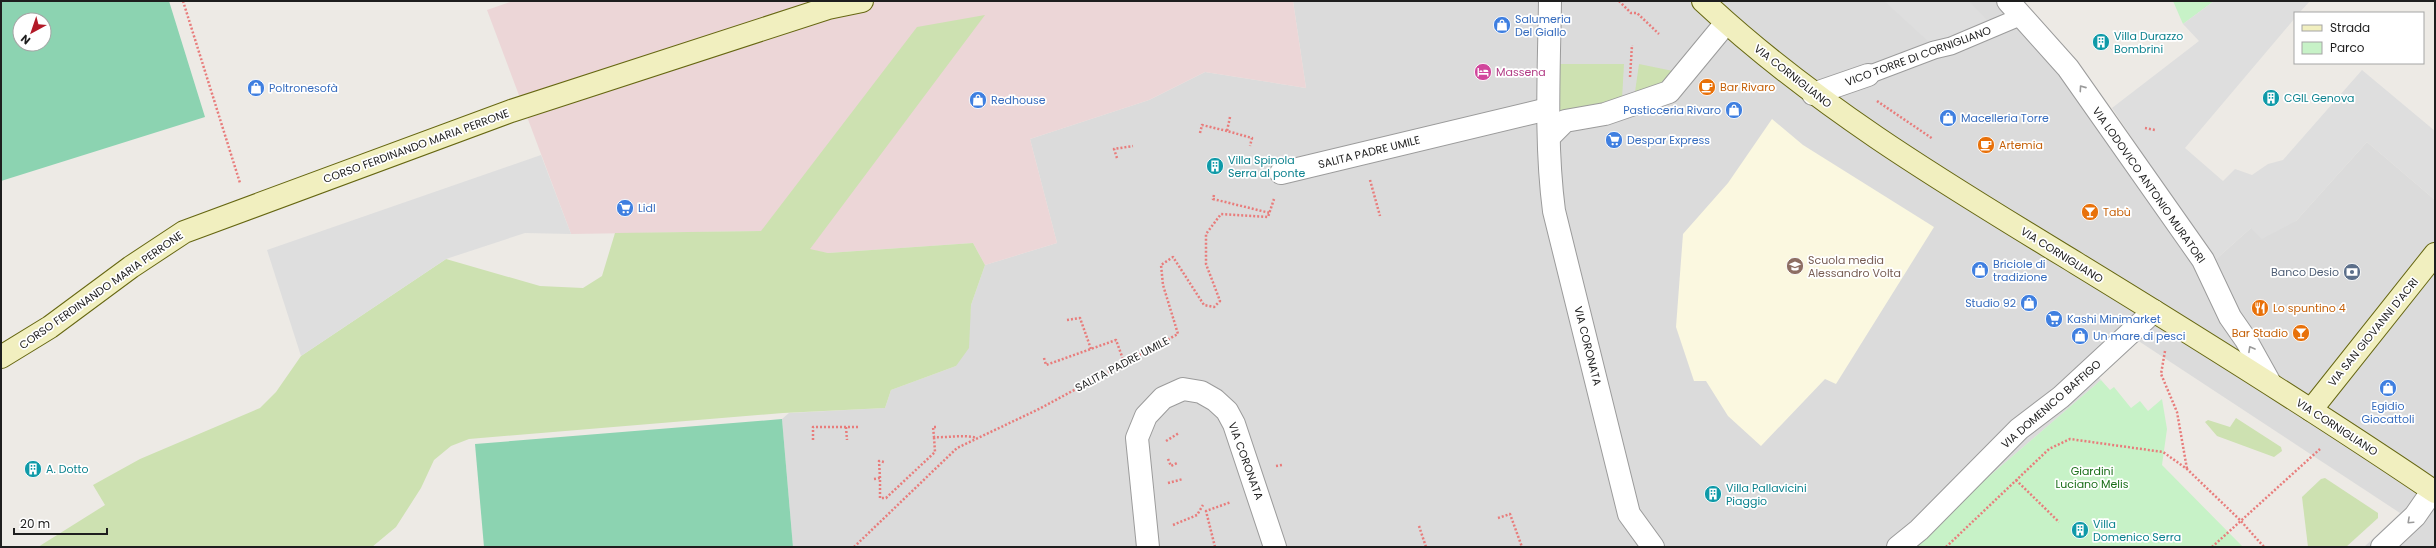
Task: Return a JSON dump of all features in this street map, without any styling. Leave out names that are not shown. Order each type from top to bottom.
[{"type":"main road","name":"CORSO FERDINANDO MARIA PERRONE","points":[[1,357],[50,327],[131,267],[184,232],[511,111],[828,8],[862,1]]},
{"type":"main road","name":"VIA CORNIGLIANO","points":[[1702,1],[1726,23],[1813,94],[1977,202],[2270,383],[2434,491]]},
{"type":"main road","name":"VIA SAN GIOVANNI D'ACRI","points":[[2311,410],[2435,254]]},
{"type":"street","name":"VIA CORONATA","points":[[1550,1],[1548,109],[1550,178],[1554,211],[1629,514],[1653,547]]},
{"type":"street","name":"VIA LODOVICO ANTONIO MURATORI","points":[[2015,8],[2068,68],[2203,260],[2230,317],[2246,340],[2270,383]]},
{"type":"street","points":[[1549,136],[1565,121],[1605,114],[1669,92],[1726,23]]},
{"type":"street","name":"VICO TORRE DI CORNIGLIANO","points":[[1813,94],[1868,75]]},
{"type":"street","name":"SALITA PADRE UMILE","points":[[1281,173],[1548,109]]},
{"type":"street","name":"VIA DOMENICO BAFFIGO","points":[[1898,547],[1919,530],[2019,429],[2061,397],[2154,311]]},
{"type":"street","name":"VIA CORONATA","points":[[1148,547],[1137,438],[1146,416],[1163,398],[1183,389],[1201,392],[1215,400],[1227,411],[1234,424],[1275,547]]},
{"type":"street","points":[[2382,547],[2415,516],[2434,491]]},
{"type":"lane","name":"VICO TORRE DI CORNIGLIANO","points":[[1868,75],[1934,50],[1951,46],[2015,8]]},
{"type":"path","points":[[183,1],[248,208]]},
{"type":"path","points":[[1619,1],[1630,13],[1637,14],[1659,34]]},
{"type":"path","points":[[1227,131],[1230,117]]},
{"type":"path","points":[[1200,133],[1202,125],[1227,131],[1252,138],[1250,146]]},
{"type":"path","points":[[2142,128],[2155,130]]},
{"type":"path","points":[[1117,158],[1114,149],[1134,146]]},
{"type":"path","points":[[1214,195],[1213,199],[1270,213],[1281,173]]},
{"type":"path","name":"SALITA PADRE UMILE","points":[[854,547],[957,448],[1039,409],[1178,334],[1163,285],[1161,265],[1173,257],[1204,305],[1214,307],[1220,301],[1206,264],[1206,234],[1220,214],[1268,217],[1270,213]]},
{"type":"path","points":[[1067,320],[1080,318],[1091,349]]},
{"type":"path","points":[[1044,358],[1046,365],[1116,340],[1124,362]]},
{"type":"path","points":[[2165,351],[2161,374],[2177,412],[2187,469]]},
{"type":"path","points":[[2212,547],[2240,520],[2318,451],[2336,426]]},
{"type":"path","points":[[813,440],[813,427],[860,427]]},
{"type":"path","points":[[846,427],[847,440]]},
{"type":"path","points":[[884,462],[879,462],[880,498],[886,498],[935,452],[933,427],[936,427]]},
{"type":"path","points":[[1163,442],[1179,433]]},
{"type":"path","points":[[934,437],[948,438],[967,436],[977,438]]},
{"type":"path","points":[[1946,547],[2048,449],[2070,439],[2164,452],[2187,469],[2240,520],[2264,547]]},
{"type":"path","points":[[1167,454],[1171,466],[1176,462]]},
{"type":"path","points":[[874,480],[880,478]]},
{"type":"path","points":[[2016,480],[2059,522]]},
{"type":"path","points":[[1215,547],[1206,511],[1258,494]]},
{"type":"path","points":[[1197,515],[1203,505]]},
{"type":"path","points":[[1498,518],[1510,514],[1522,547]]},
{"type":"path","points":[[1419,526],[1426,547]]},
{"type":"shaded area","points":[[513,1],[1293,1],[1306,88],[1205,72],[1149,100],[1030,139],[1057,243],[985,265],[973,243],[828,253],[810,250],[761,231],[571,234],[487,10]]},
{"type":"shaded area","points":[[1293,1],[2001,1],[2214,261],[2251,228],[2296,221],[2367,142],[2435,200],[2435,547],[2364,547],[2400,513],[2137,340],[2097,375],[2101,380],[1907,547],[793,547],[782,419],[789,413],[885,408],[891,390],[956,366],[969,326],[971,305],[985,265],[1057,243],[1030,139],[1149,100],[1205,72],[1306,88]]},
{"type":"shaded area","points":[[1884,1],[1969,1],[1988,21],[1970,34],[1932,45]]},
{"type":"shaded area","points":[[2214,1],[2310,1],[2300,12],[2294,12],[2294,19],[2185,148],[2223,181],[2235,169],[2252,175],[2268,164],[2283,160],[2362,70],[2435,131],[2435,200],[2367,142],[2296,221],[2262,239],[2251,228],[2214,261],[2112,108],[2199,41],[2183,24]]},
{"type":"shaded area","name":"Scuola media Alessandro Volta","points":[[1772,119],[1803,145],[1934,227],[1836,384],[1825,379],[1761,446],[1728,416],[1706,381],[1694,381],[1676,327],[1683,234],[1728,183]]},
{"type":"shaded area","points":[[541,155],[571,234],[525,233],[446,259],[301,356],[267,250]]},
{"type":"green space","points":[[1,1],[169,1],[205,117],[1,181]]},
{"type":"green space","points":[[2173,1],[2214,1],[2183,24]]},
{"type":"green space","points":[[985,15],[810,249],[828,253],[973,243],[985,265],[971,305],[969,348],[956,366],[891,390],[885,408],[783,413],[469,439],[451,446],[434,460],[421,488],[396,527],[372,547],[38,547],[105,505],[93,485],[140,459],[260,408],[276,392],[301,356],[446,259],[540,286],[583,288],[602,276],[615,233],[761,231],[917,27]]},
{"type":"green space","points":[[1558,64],[1624,64],[1622,99],[1602,105],[1557,112]]},
{"type":"green space","points":[[1639,64],[1673,71],[1663,84],[1635,92]]},
{"type":"green space","name":"Giardini Luciano Melis","points":[[2101,380],[2110,390],[2114,387],[2131,408],[2140,401],[2148,411],[2162,399],[2167,429],[2162,465],[2243,547],[1907,547]]},
{"type":"green space","points":[[2236,418],[2281,447],[2282,451],[2274,457],[2217,436],[2205,422],[2208,420],[2230,427]]},
{"type":"green space","points":[[782,419],[793,547],[484,547],[475,444]]},
{"type":"green space","points":[[2325,478],[2378,513],[2378,518],[2346,547],[2308,547],[2302,497],[2321,479]]},
{"type":"place","name":"Salumeria Del Giallo","points":[[1502,25]]},
{"type":"place","name":"Villa Durazzo Bombrini","points":[[2101,42]]},
{"type":"place","name":"Massena","points":[[1483,72]]},
{"type":"place","name":"Bar Rivaro","points":[[1707,87]]},
{"type":"place","name":"Poltronesofà","points":[[256,88]]},
{"type":"place","name":"CGIL Genova","points":[[2271,98]]},
{"type":"place","name":"Redhouse","points":[[978,100]]},
{"type":"place","name":"Pasticceria Rivaro","points":[[1734,110]]},
{"type":"place","name":"Macelleria Torre","points":[[1948,118]]},
{"type":"place","name":"Despar Express","points":[[1614,140]]},
{"type":"place","name":"Artemia","points":[[1986,145]]},
{"type":"place","name":"Villa Spinola Serra al ponte","points":[[1215,166]]},
{"type":"place","name":"Lidl","points":[[625,208]]},
{"type":"place","name":"Tabù","points":[[2090,212]]},
{"type":"place","name":"Scuola media Alessandro Volta","points":[[1795,266]]},
{"type":"place","name":"Briciole di tradizione","points":[[1980,270]]},
{"type":"place","name":"Banco Desio","points":[[2352,272]]},
{"type":"place","name":"Studio 92","points":[[2029,303]]},
{"type":"place","name":"Lo spuntino 4","points":[[2260,308]]},
{"type":"place","name":"Kashi Minimarket","points":[[2054,319]]},
{"type":"place","name":"Bar Stadio","points":[[2301,333]]},
{"type":"place","name":"Un mare di pesci","points":[[2080,336]]},
{"type":"place","name":"Egidio Giocattoli","points":[[2388,388]]},
{"type":"place","name":"A. Dotto","points":[[33,469]]},
{"type":"place","name":"Villa Pallavicini Piaggio","points":[[1713,494]]},
{"type":"place","name":"Villa Domenico Serra","points":[[2080,530]]}]
